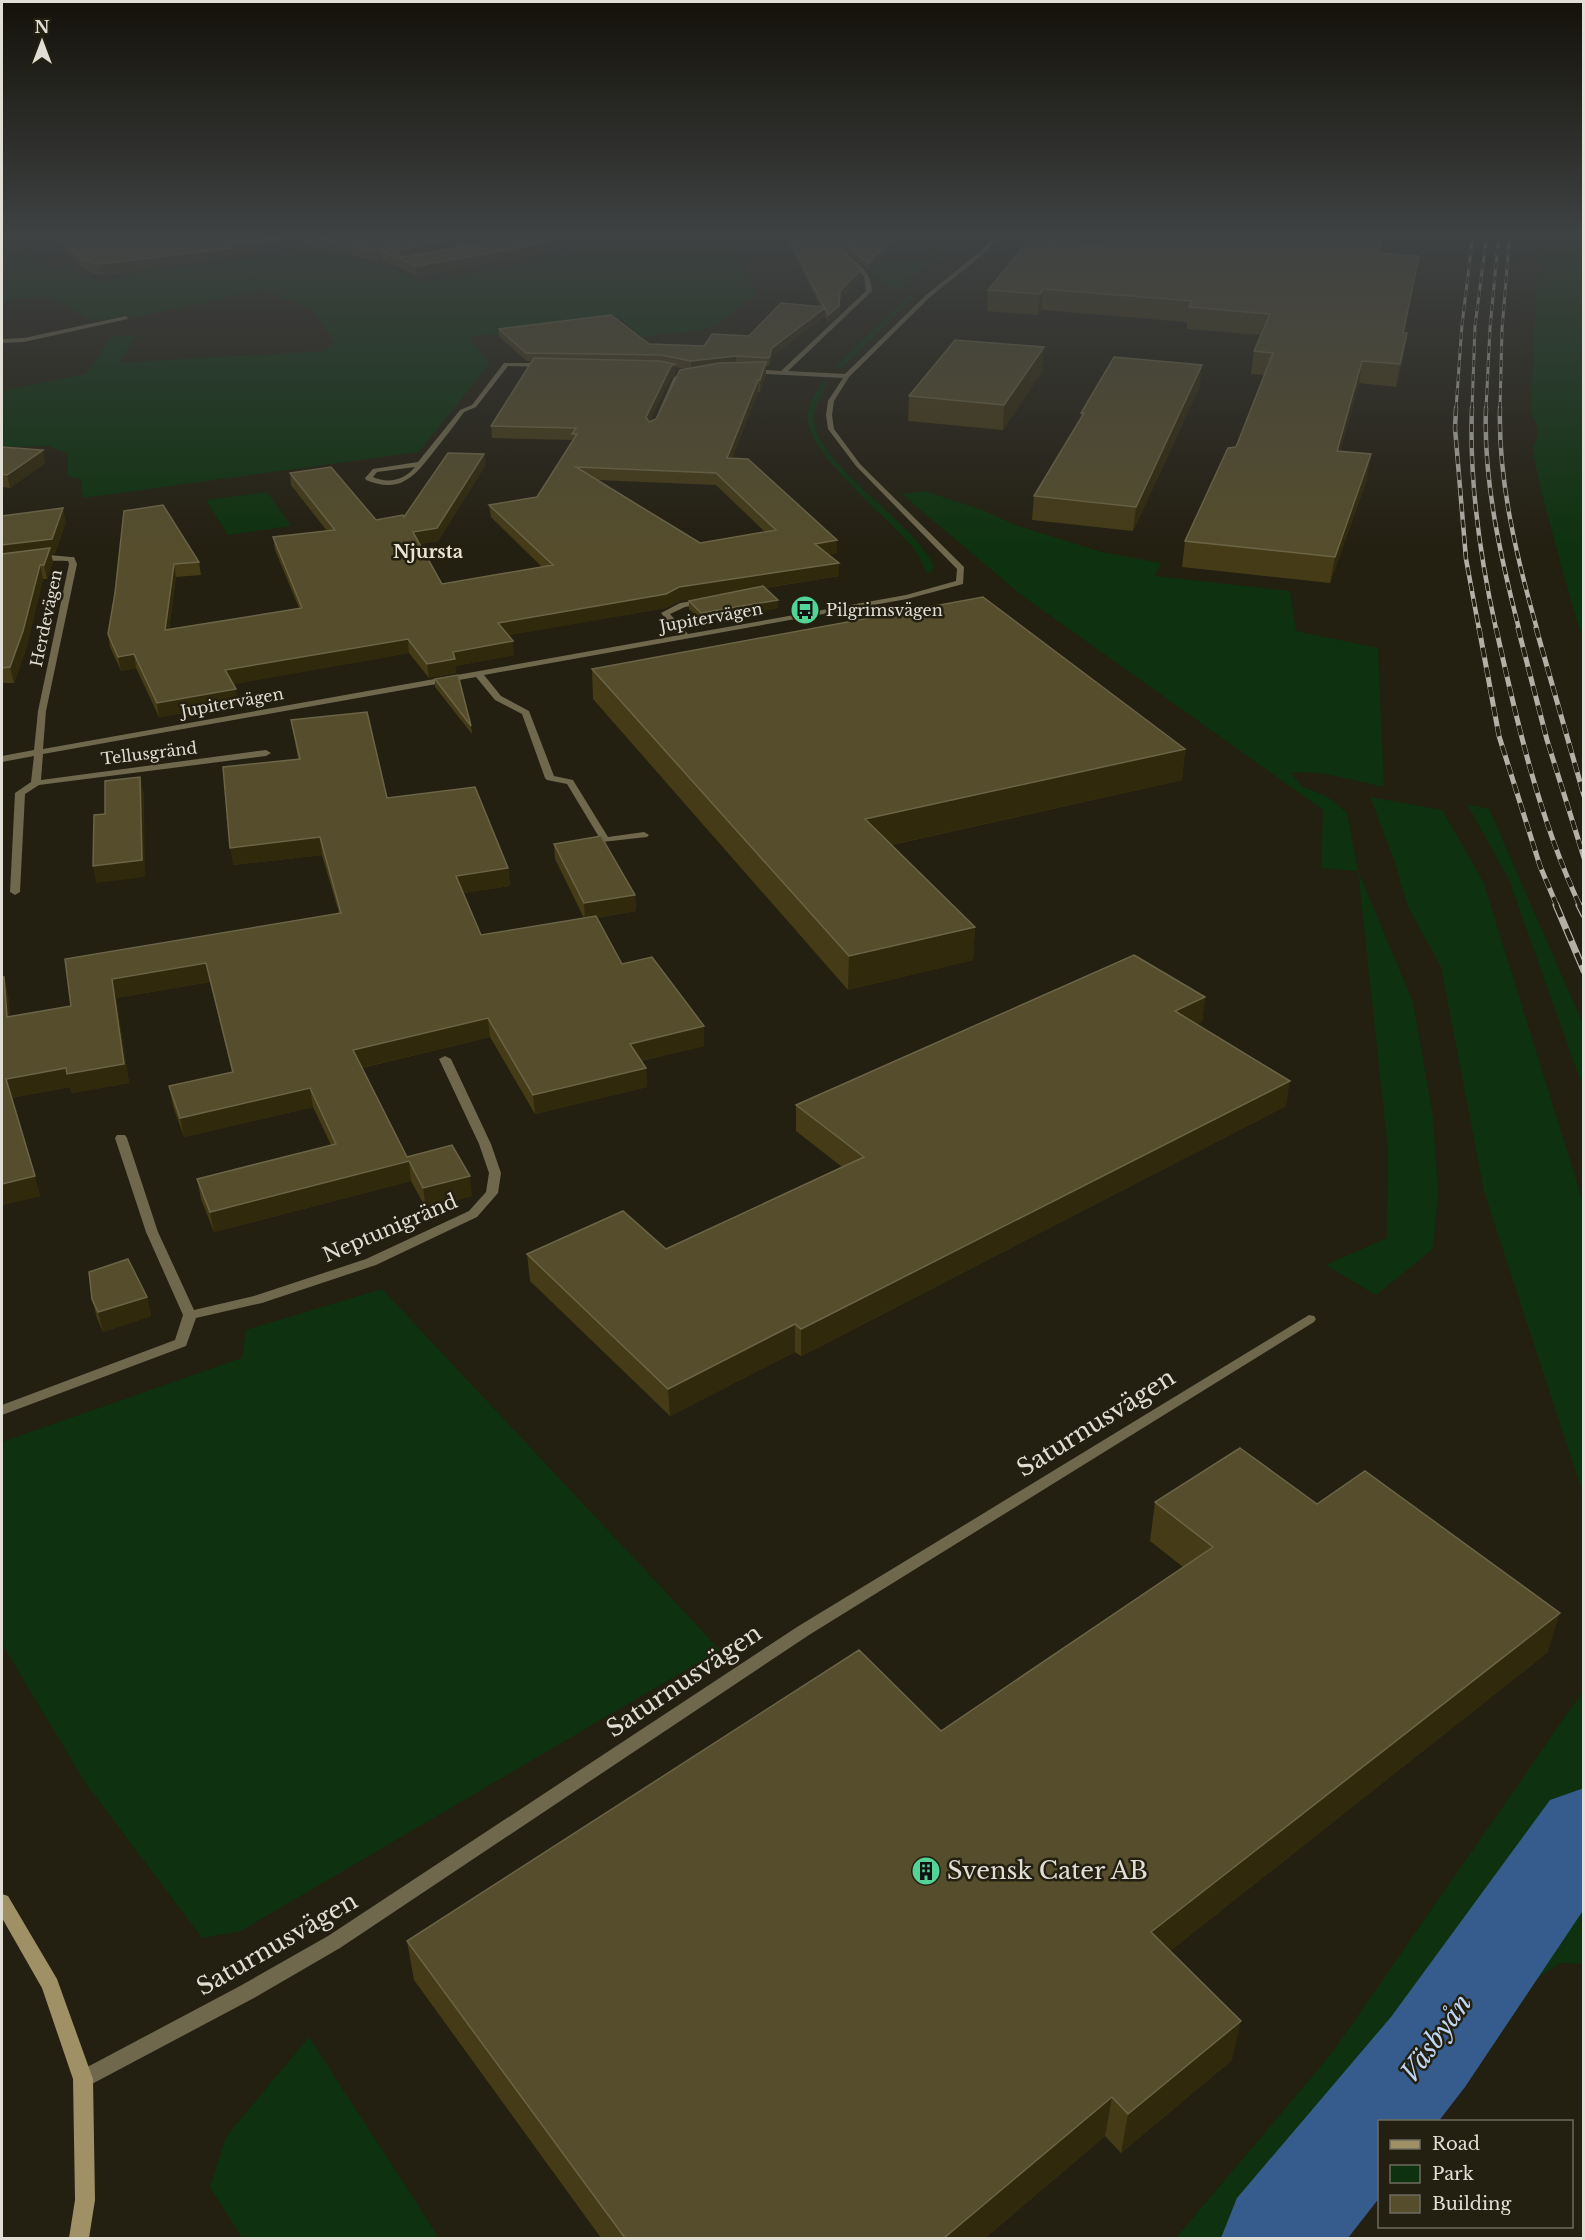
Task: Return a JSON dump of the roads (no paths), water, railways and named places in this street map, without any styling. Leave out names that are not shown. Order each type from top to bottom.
[{"type":"street","points":[[2,340],[35,338]]},
{"type":"street","points":[[784,371],[820,338]]},
{"type":"street","name":"Jupitervägen","points":[[2,759],[907,597],[960,582],[961,569],[858,465],[831,429],[829,416],[831,401],[847,376],[886,338]]},
{"type":"street","points":[[421,464],[375,470],[369,478],[379,483],[401,482],[412,475],[421,464],[462,411],[474,406],[506,364],[554,365]]},
{"type":"street","points":[[670,370],[689,373]]},
{"type":"street","points":[[740,370],[847,376]]},
{"type":"street","points":[[656,419],[675,378],[698,371]]},
{"type":"street","name":"Herdevägen","points":[[25,561],[49,557],[71,559],[73,564],[42,711],[38,752]]},
{"type":"street","points":[[686,637],[665,613],[683,605],[715,599]]},
{"type":"street","points":[[478,673],[498,698],[526,713],[550,778],[570,782],[605,840],[644,835]]},
{"type":"street","points":[[15,892],[20,793],[36,783],[38,752]]},
{"type":"street","name":"Tellusgränd","points":[[36,783],[266,753]]},
{"type":"street","name":"Neptunigränd","points":[[190,1314],[257,1300],[371,1262],[474,1214],[492,1193],[495,1173],[485,1144],[445,1059]]},
{"type":"street","points":[[2,1410],[181,1343],[190,1314],[152,1232],[121,1138]]},
{"type":"street","name":"Saturnusvägen","points":[[83,2079],[247,1992],[334,1942],[803,1631],[1309,1319]]},
{"type":"street","points":[[2,1902],[50,1985],[83,2079],[85,2200],[79,2238]]},
{"type":"waterway","name":"Väsbyån","points":[[1277,2238],[1428,2052],[1584,1829]]},
{"type":"railway","points":[[1456,409],[1461,338]]},
{"type":"railway","points":[[1472,409],[1475,338]]},
{"type":"railway","points":[[1486,409],[1490,338]]},
{"type":"railway","points":[[1500,409],[1502,338]]},
{"type":"railway","points":[[1456,408],[1455,428],[1466,559],[1479,629]]},
{"type":"railway","points":[[1472,409],[1472,464],[1477,519],[1496,629]]},
{"type":"railway","points":[[1486,409],[1490,491],[1519,629]]},
{"type":"railway","points":[[1500,409],[1502,463],[1510,520],[1537,629]]},
{"type":"railway","points":[[1479,628],[1499,736],[1540,866],[1557,906]]},
{"type":"railway","points":[[1496,628],[1530,770],[1565,873],[1580,906]]},
{"type":"railway","points":[[1518,628],[1547,740],[1584,858]]},
{"type":"railway","points":[[1536,628],[1584,796]]},
{"type":"railway","points":[[1556,905],[1584,971]]},
{"type":"railway","points":[[1579,905],[1584,915]]},
{"type":"place","name":"Pilgrimsvägen","points":[[805,610]]},
{"type":"place","name":"Svensk Cater AB","points":[[926,1871]]},
{"type":"district","name":"Njursta","points":[[428,552]]}]
